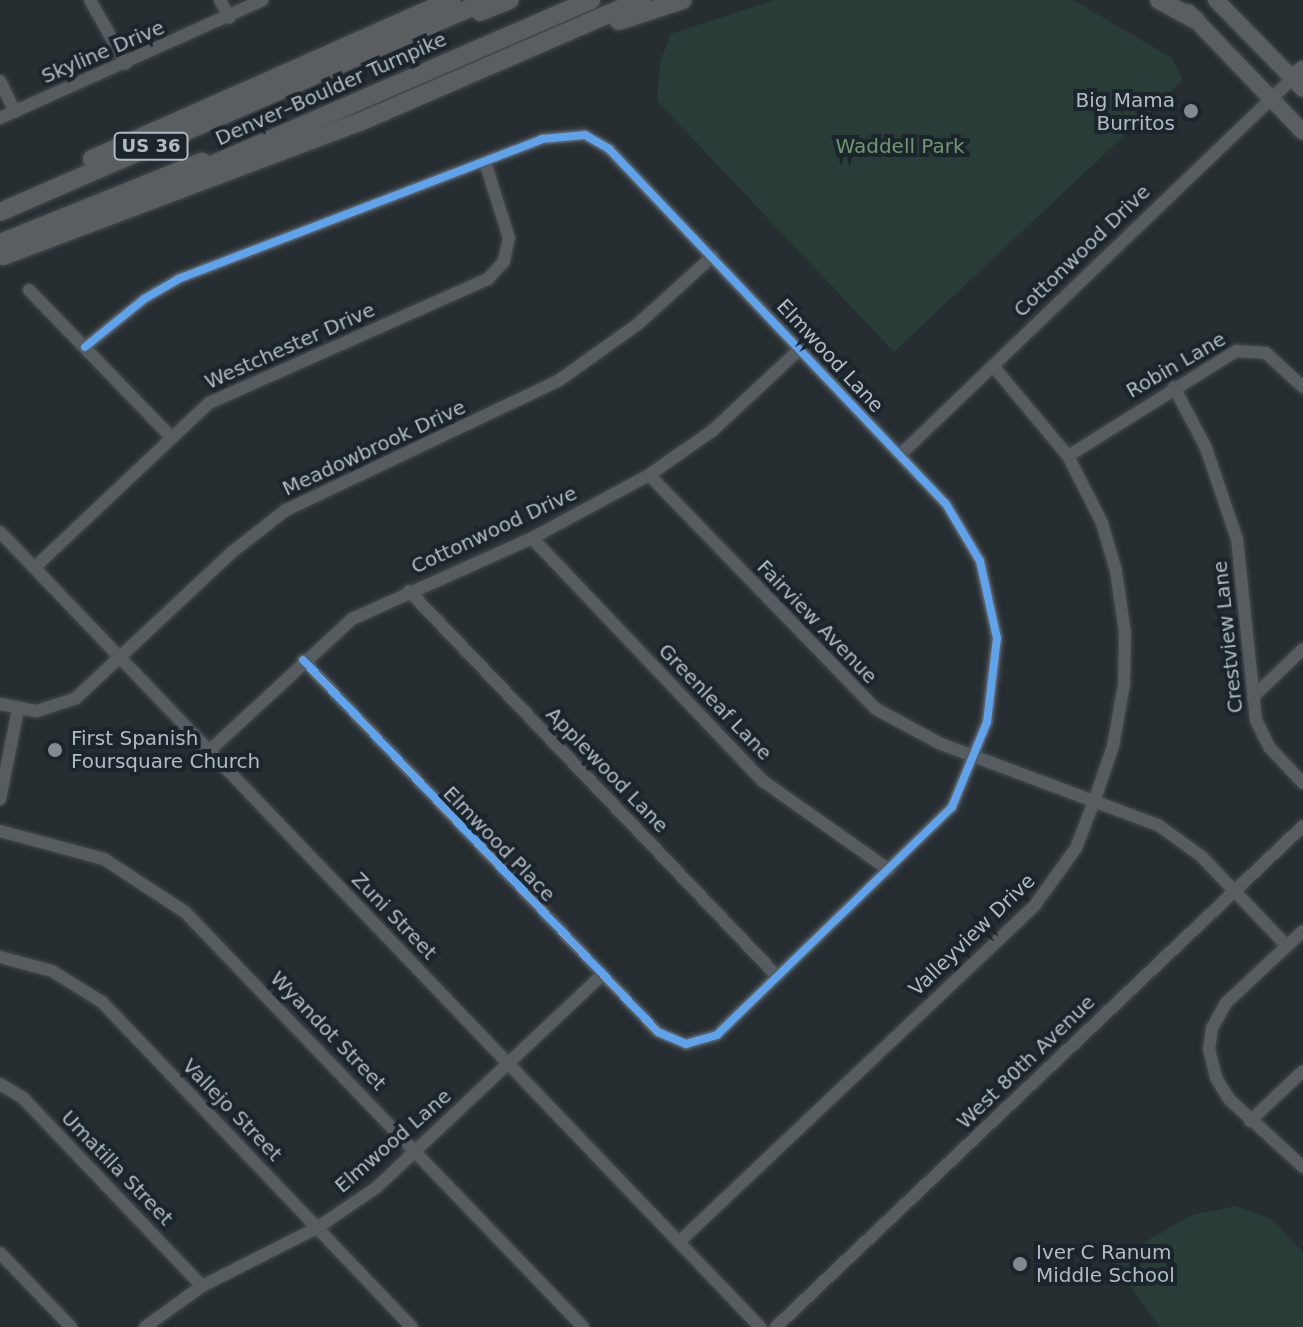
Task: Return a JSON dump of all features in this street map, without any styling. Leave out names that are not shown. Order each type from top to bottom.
[{"type":"highway","points":[[0,205],[131,140],[451,0]]},
{"type":"highway","name":"Denver–Boulder Turnpike","points":[[0,212],[488,0]]},
{"type":"highway","points":[[302,80],[510,0]]},
{"type":"highway","name":"Denver–Boulder Turnpike","points":[[1,252],[591,0]]},
{"type":"highway","points":[[1,252],[322,137],[503,62],[641,0]]},
{"type":"highway","points":[[503,62],[683,0]]},
{"type":"highway","points":[[1159,0],[1196,20]]},
{"type":"main road","points":[[1176,0],[1303,132]]},
{"type":"main road","points":[[1216,0],[1300,79]]},
{"type":"street","points":[[90,0],[126,64]]},
{"type":"street","points":[[220,0],[229,18]]},
{"type":"street","name":"Skyline Drive","points":[[0,118],[229,18],[263,0]]},
{"type":"street","name":"Cottonwood Drive","points":[[901,454],[1271,99],[1300,79]]},
{"type":"street","points":[[0,81],[15,112]]},
{"type":"street","name":"Elmwood Lane","points":[[85,347],[144,299],[178,279],[558,135],[595,139],[713,256],[901,454],[967,534],[992,600],[996,675],[975,757],[952,807],[889,870],[717,1035],[700,1043],[678,1043]]},
{"type":"street","name":"Westchester Drive","points":[[34,568],[170,436],[226,394],[488,279],[504,261],[509,238],[485,162]]},
{"type":"street","name":"Meadowbrook Drive","points":[[18,710],[60,707],[121,658],[232,552],[286,510],[558,381],[638,324],[713,256]]},
{"type":"street","points":[[29,290],[170,436]]},
{"type":"street","name":"Cottonwood Drive","points":[[209,751],[303,660],[352,619],[532,538],[649,475],[712,431],[800,349]]},
{"type":"street","name":"Robin Lane","points":[[1068,456],[1174,387],[1243,350],[1266,353],[1303,387]]},
{"type":"street","name":"Valleyview Drive","points":[[679,1242],[1035,905],[1076,848],[1095,799],[1123,696],[1124,621],[1102,523],[1068,456],[993,366]]},
{"type":"street","name":"Crestview Lane","points":[[1174,387],[1206,448],[1237,539],[1253,697],[1265,741],[1303,783]]},
{"type":"street","name":"Fairview Avenue","points":[[649,475],[859,695],[895,722],[975,757],[1095,799],[1170,832],[1235,891],[1287,946]]},
{"type":"street","name":"Zuni Street","points":[[0,532],[760,1327]]},
{"type":"street","name":"Greenleaf Lane","points":[[532,538],[763,781],[889,870]]},
{"type":"street","name":"Applewood Lane","points":[[409,591],[777,976]]},
{"type":"street","points":[[1253,697],[1303,649]]},
{"type":"street","name":"Elmwood Place","points":[[303,660],[602,975],[658,1032],[678,1043]]},
{"type":"street","points":[[0,704],[18,710],[0,799]]},
{"type":"street","name":"West 80th Avenue","points":[[776,1327],[1303,826]]},
{"type":"street","name":"Wyandot Street","points":[[0,831],[88,852],[160,891],[583,1327]]},
{"type":"street","points":[[1303,931],[1218,1014],[1210,1056],[1219,1085],[1250,1121],[1303,1167]]},
{"type":"street","name":"Vallejo Street","points":[[0,957],[52,971],[102,1002],[412,1327]]},
{"type":"street","name":"Elmwood Lane","points":[[145,1327],[202,1286],[317,1228],[416,1152],[602,975]]},
{"type":"street","points":[[1250,1121],[1303,1071]]},
{"type":"street","name":"Umatilla Street","points":[[0,1084],[23,1098],[202,1286]]},
{"type":"street","points":[[0,1253],[71,1327]]},
{"type":"green space","name":"Waddell Park","points":[[774,0],[1073,0],[1172,58],[1183,80],[894,352],[657,101],[660,62],[671,34]]},
{"type":"green space","points":[[1236,1206],[1273,1220],[1303,1253],[1303,1327],[1160,1327],[1111,1261],[1192,1215]]},
{"type":"cycle path","points":[[85,347],[144,299],[178,279],[542,139],[585,135],[609,149],[946,504],[980,561],[997,638],[987,722],[952,807],[717,1035],[686,1044],[658,1032],[303,660]]},
{"type":"place","name":"Big Mama Burritos","points":[[1191,111]]},
{"type":"place","name":"First Spanish Foursquare Church","points":[[55,750]]},
{"type":"place","name":"Iver C Ranum Middle School","points":[[1020,1264]]}]
